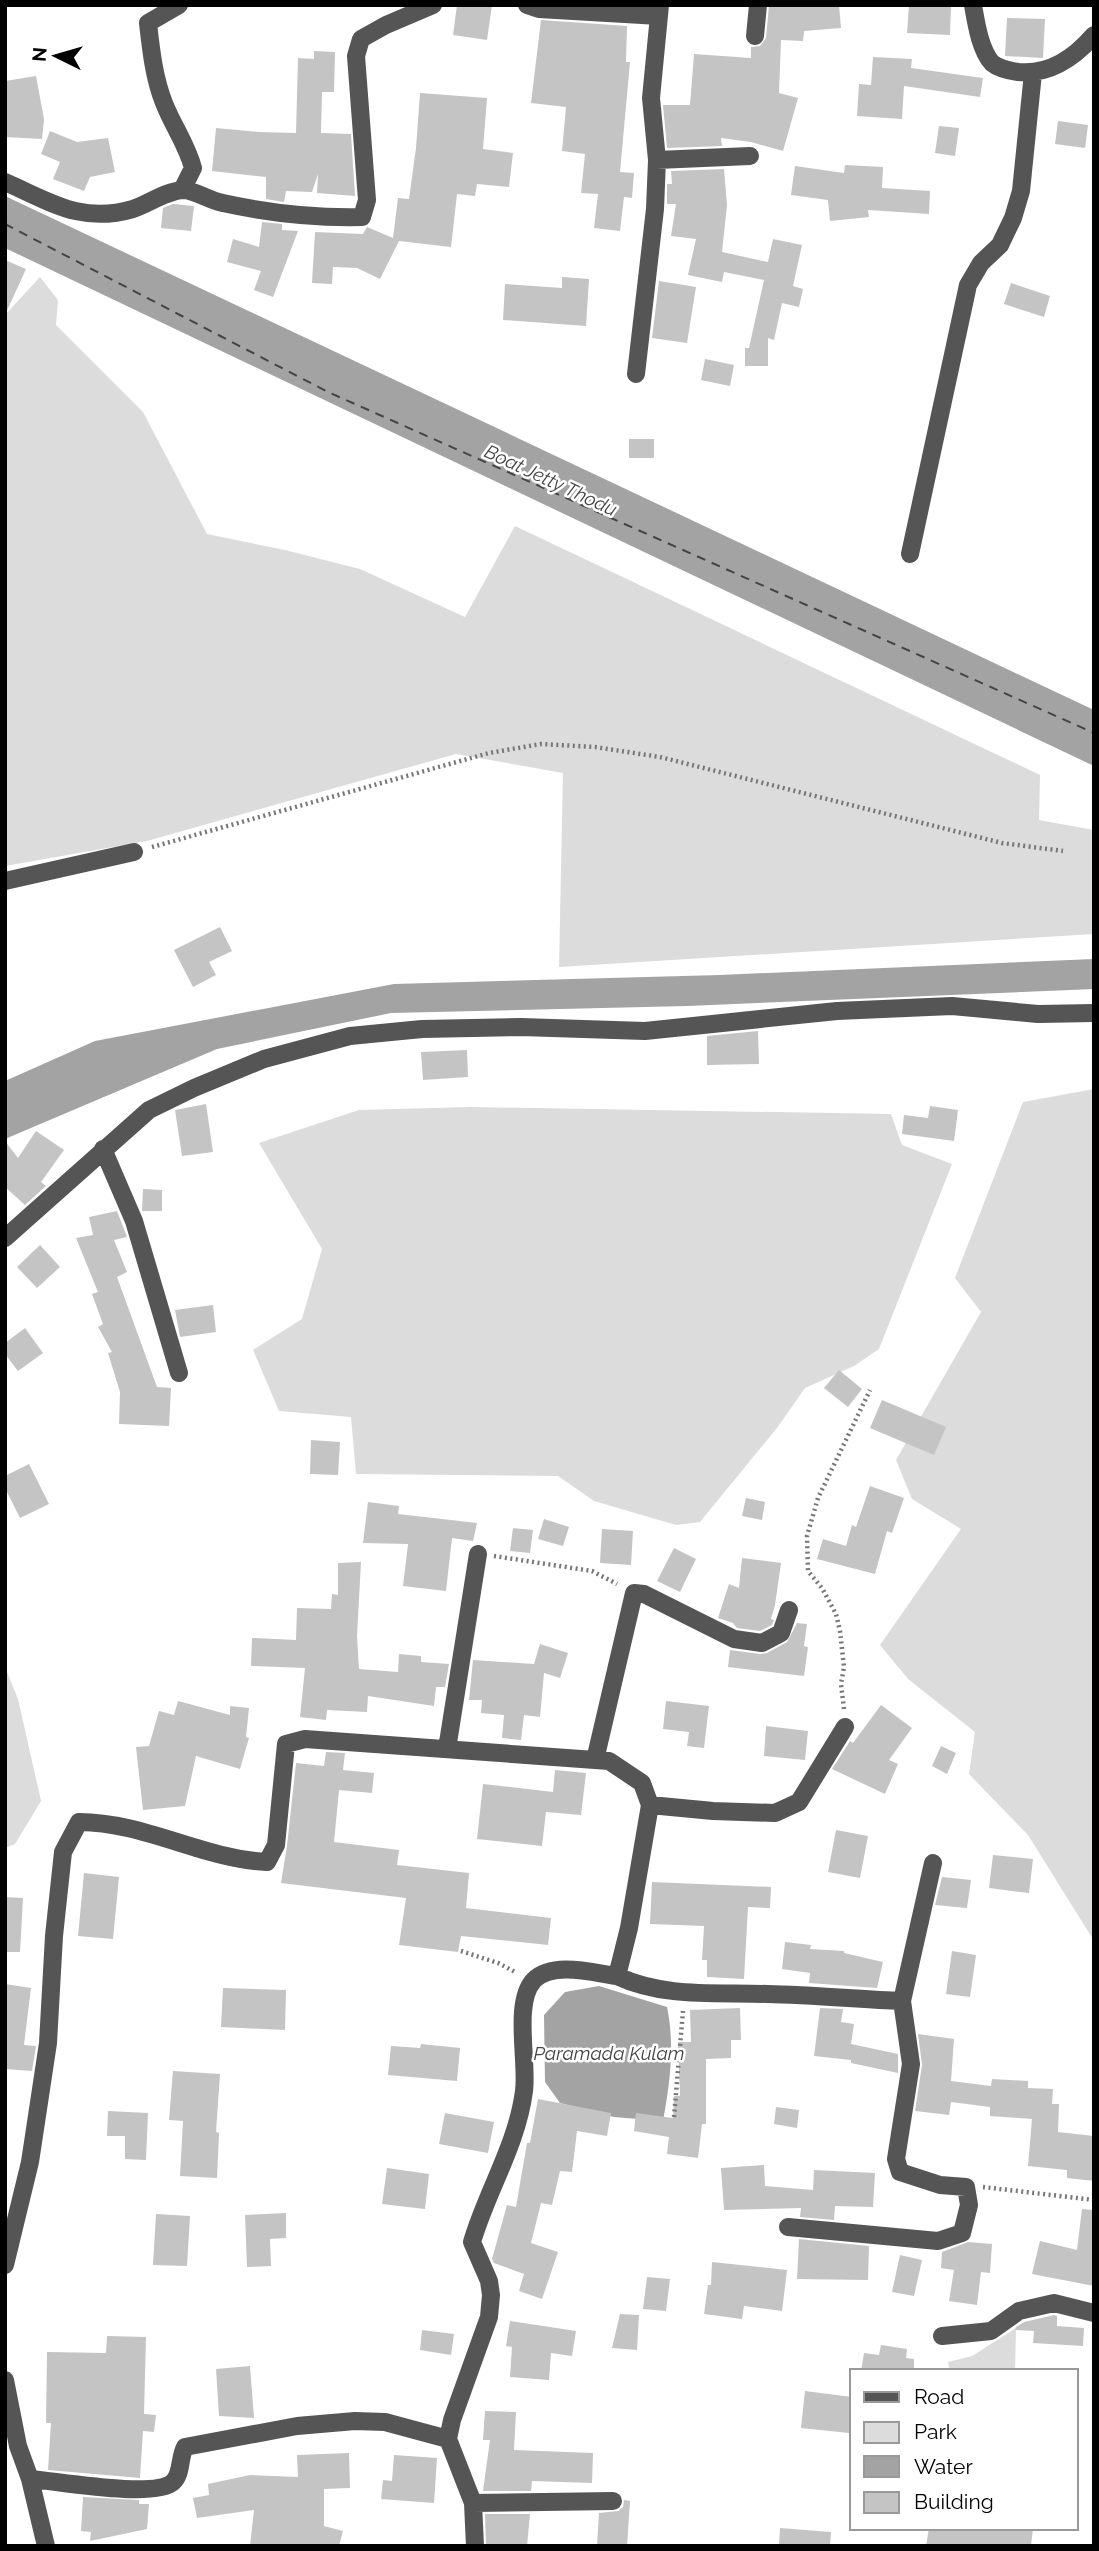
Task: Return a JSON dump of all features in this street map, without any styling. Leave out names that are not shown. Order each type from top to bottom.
[{"type":"street","points":[[179,5],[148,23],[152,61],[163,102],[188,151],[193,168],[182,190]]},
{"type":"street","points":[[5,182],[62,208],[98,216],[132,209],[182,190],[222,203],[285,213],[362,217],[367,200],[356,56],[361,39],[402,11],[433,5]]},
{"type":"street","points":[[527,5],[538,9],[659,10],[651,99],[657,160],[650,265],[636,374]]},
{"type":"street","points":[[755,36],[758,5]]},
{"type":"street","points":[[973,5],[984,47],[993,64],[1010,71],[1033,74],[1059,64],[1090,45]]},
{"type":"street","points":[[909,554],[968,285],[981,263],[1000,245],[1013,218],[1021,191],[1033,74]]},
{"type":"street","points":[[657,160],[750,156]]},
{"type":"street","points":[[5,881],[134,852]]},
{"type":"street","points":[[5,1238],[149,1110],[264,1059],[350,1036],[422,1028],[520,1027],[645,1031],[837,1011],[952,1006],[1038,1014],[1094,1013]]},
{"type":"street","points":[[103,1149],[134,1221],[179,1373]]},
{"type":"street","points":[[447,1749],[478,1554]]},
{"type":"street","points":[[595,1760],[630,1598],[634,1593],[644,1594],[734,1639],[762,1643],[781,1633],[789,1610]]},
{"type":"street","points":[[650,1805],[775,1813],[799,1802],[845,1727]]},
{"type":"street","points":[[5,2266],[30,2162],[48,2043],[54,1936],[63,1853],[79,1822],[100,1822],[142,1830],[248,1861],[267,1862],[276,1845],[286,1744],[305,1739],[610,1761],[642,1783],[650,1805],[629,1928],[617,1976]]},
{"type":"street","points":[[788,2227],[938,2241],[962,2233],[969,2205],[966,2187],[940,2185],[901,2172],[896,2159],[911,2064],[902,2001],[933,1863]]},
{"type":"street","points":[[475,2546],[473,2503],[448,2440],[452,2420],[489,2317],[489,2281],[472,2242],[517,2123],[524,2090],[524,2004],[533,1981],[554,1970],[617,1976],[636,1985],[684,1993],[902,2001]]},
{"type":"street","points":[[942,2336],[991,2331],[1019,2311],[1054,2303],[1094,2313]]},
{"type":"street","points":[[5,2381],[12,2446],[30,2479],[46,2546]]},
{"type":"street","points":[[30,2479],[131,2489],[159,2488],[171,2484],[179,2475],[180,2456],[185,2447],[329,2422],[385,2422],[448,2440]]},
{"type":"street","points":[[473,2503],[612,2501]]},
{"type":"path","points":[[134,852],[476,757],[541,744],[595,747],[660,757],[1002,844],[1063,851]]},
{"type":"path","points":[[845,1727],[841,1684],[844,1667],[836,1614],[822,1588],[808,1571],[807,1536],[818,1498],[870,1390]]},
{"type":"path","points":[[478,1554],[592,1571],[634,1593]]},
{"type":"path","points":[[461,1951],[498,1963],[533,1981]]},
{"type":"path","points":[[674,2117],[684,1993]]},
{"type":"path","points":[[966,2187],[1094,2200]]},
{"type":"green space","points":[[40,277],[58,300],[56,325],[143,412],[207,534],[360,569],[465,617],[515,526],[1040,775],[1039,820],[1094,830],[1094,934],[559,967],[563,773],[456,754],[147,841],[5,866],[5,315]]},
{"type":"green space","points":[[1094,1089],[1094,1941],[1028,1835],[969,1774],[975,1732],[908,1679],[880,1645],[961,1529],[912,1499],[896,1460],[981,1312],[955,1278],[1023,1102]]},
{"type":"green space","points":[[471,1107],[891,1114],[902,1145],[952,1164],[879,1349],[854,1366],[805,1388],[777,1428],[700,1522],[676,1525],[594,1501],[558,1476],[356,1474],[351,1417],[279,1411],[253,1350],[302,1319],[322,1249],[259,1143],[359,1110]]},
{"type":"green space","points":[[5,1667],[18,1699],[41,1801],[15,1844],[5,1848]]},
{"type":"green space","points":[[1016,2328],[1015,2369],[950,2369],[948,2362],[972,2356]]},
{"type":"water","name":"Boat Jetty Thodu","points":[[5,196],[1094,710],[1094,766],[5,248]]},
{"type":"water","points":[[1094,959],[1094,989],[687,1006],[391,1013],[217,1049],[5,1139],[5,1081],[95,1041],[394,984],[720,975]]},
{"type":"water","name":"Paramada Kulam","points":[[599,1986],[667,2007],[671,2064],[663,2121],[614,2117],[560,2103],[545,2082],[544,2015],[565,1992]]},
{"type":"building","points":[[457,5],[492,5],[487,40],[453,35]]},
{"type":"building","points":[[769,5],[839,5],[841,28],[804,31],[803,41],[781,40],[779,93],[798,98],[783,151],[751,142],[721,138],[722,146],[667,148],[663,105],[690,105],[694,54],[751,58],[751,47],[760,46],[766,38]]},
{"type":"building","points":[[909,5],[951,5],[950,35],[907,33]]},
{"type":"building","points":[[1007,18],[1045,19],[1043,58],[1005,56]]},
{"type":"building","points":[[541,20],[627,26],[626,62],[630,62],[620,172],[634,173],[632,198],[624,197],[620,231],[594,228],[598,194],[581,193],[585,154],[562,151],[566,107],[531,103]]},
{"type":"building","points":[[314,51],[335,52],[334,92],[322,92],[321,133],[351,134],[355,196],[317,193],[318,174],[312,192],[286,191],[284,202],[266,199],[266,177],[212,171],[216,128],[296,133],[298,58],[314,59]]},
{"type":"building","points":[[873,57],[912,59],[911,68],[983,78],[980,97],[904,86],[902,119],[857,116],[859,84],[871,85]]},
{"type":"building","points":[[36,76],[44,119],[42,139],[5,137],[5,81]]},
{"type":"building","points":[[420,93],[487,98],[483,149],[513,153],[509,187],[477,184],[475,196],[457,194],[451,247],[399,241],[380,279],[357,268],[333,267],[332,284],[312,283],[315,232],[363,234],[367,227],[393,238],[398,198],[409,199]]},
{"type":"building","points":[[1058,121],[1088,125],[1085,148],[1055,144]]},
{"type":"building","points":[[939,126],[959,128],[955,156],[935,153]]},
{"type":"building","points":[[50,131],[77,142],[108,138],[115,172],[90,177],[84,191],[53,179],[60,162],[41,154]]},
{"type":"building","points":[[845,165],[883,167],[882,188],[930,191],[929,214],[868,210],[869,217],[830,221],[828,200],[791,195],[795,166],[844,173]]},
{"type":"building","points":[[724,169],[727,205],[722,252],[768,262],[773,239],[802,245],[793,286],[803,289],[799,307],[782,303],[774,340],[768,338],[768,366],[745,366],[745,348],[749,348],[764,280],[724,272],[722,282],[688,275],[696,239],[671,236],[676,204],[667,204],[667,184],[672,184],[671,171]]},
{"type":"building","points":[[173,204],[194,206],[191,231],[161,228],[163,208]]},
{"type":"building","points":[[262,222],[282,224],[282,230],[298,231],[273,297],[254,290],[261,271],[227,262],[233,239],[259,247]]},
{"type":"building","points":[[5,260],[26,269],[5,315]]},
{"type":"building","points":[[562,277],[589,279],[586,326],[503,320],[505,284],[562,288]]},
{"type":"building","points":[[659,281],[696,287],[687,343],[652,338]]},
{"type":"building","points":[[1011,283],[1050,296],[1044,317],[1004,304]]},
{"type":"building","points":[[705,359],[734,365],[730,386],[701,380]]},
{"type":"building","points":[[629,439],[654,439],[654,458],[629,458]]},
{"type":"building","points":[[220,927],[232,951],[209,962],[216,975],[193,987],[174,950]]},
{"type":"building","points":[[758,1031],[759,1064],[707,1065],[707,1036]]},
{"type":"building","points":[[467,1050],[468,1077],[423,1080],[421,1052]]},
{"type":"building","points":[[206,1104],[213,1152],[182,1156],[175,1110]]},
{"type":"building","points":[[930,1106],[958,1110],[954,1141],[902,1134],[904,1115],[928,1118]]},
{"type":"building","points":[[36,1131],[64,1150],[41,1182],[46,1186],[25,1205],[5,1187],[5,1141],[18,1158]]},
{"type":"building","points":[[143,1189],[162,1190],[162,1211],[142,1211]]},
{"type":"building","points":[[117,1211],[127,1237],[114,1240],[127,1272],[117,1277],[157,1387],[171,1388],[169,1426],[119,1424],[120,1392],[108,1353],[112,1352],[98,1327],[103,1324],[92,1294],[98,1292],[76,1238],[93,1235],[89,1217]]},
{"type":"building","points":[[40,1245],[60,1267],[37,1288],[17,1267]]},
{"type":"building","points":[[213,1305],[216,1332],[180,1337],[175,1310]]},
{"type":"building","points":[[25,1328],[43,1353],[18,1371],[5,1354],[5,1343]]},
{"type":"building","points":[[839,1370],[862,1389],[848,1407],[824,1388]]},
{"type":"building","points":[[882,1400],[946,1427],[934,1455],[870,1428]]},
{"type":"building","points":[[311,1440],[340,1442],[338,1475],[310,1474]]},
{"type":"building","points":[[29,1464],[49,1504],[20,1518],[5,1488],[5,1476]]},
{"type":"building","points":[[870,1486],[904,1498],[892,1533],[887,1531],[875,1574],[817,1559],[823,1539],[846,1546],[852,1525],[856,1527]]},
{"type":"building","points":[[746,1498],[765,1502],[762,1520],[742,1516]]},
{"type":"building","points":[[368,1502],[399,1506],[398,1514],[477,1523],[473,1541],[452,1538],[446,1591],[403,1586],[408,1544],[363,1543]]},
{"type":"building","points":[[544,1519],[569,1527],[563,1546],[538,1539]]},
{"type":"building","points":[[513,1528],[533,1530],[530,1553],[510,1551]]},
{"type":"building","points":[[602,1529],[633,1531],[631,1565],[600,1563]]},
{"type":"building","points":[[674,1548],[696,1559],[680,1592],[657,1581]]},
{"type":"building","points":[[742,1558],[781,1563],[771,1619],[774,1620],[772,1625],[760,1631],[737,1628],[733,1623],[718,1618],[729,1584],[739,1588]]},
{"type":"building","points":[[361,1562],[357,1636],[359,1669],[398,1672],[399,1654],[421,1656],[421,1662],[449,1664],[445,1687],[436,1687],[434,1706],[368,1696],[367,1712],[327,1710],[326,1720],[300,1717],[305,1668],[251,1666],[252,1638],[296,1640],[297,1608],[331,1609],[332,1594],[338,1595],[338,1563]]},
{"type":"building","points":[[797,1623],[807,1624],[804,1646],[808,1647],[804,1676],[728,1667],[730,1650],[767,1653],[787,1642]]},
{"type":"building","points":[[540,1644],[568,1653],[560,1678],[544,1673],[540,1717],[524,1715],[521,1740],[502,1738],[504,1715],[481,1713],[482,1700],[469,1700],[473,1660],[534,1664]]},
{"type":"building","points":[[178,1701],[230,1715],[230,1706],[249,1708],[246,1737],[249,1738],[240,1769],[196,1756],[185,1806],[143,1810],[136,1747],[149,1746],[159,1711],[174,1715]]},
{"type":"building","points":[[666,1701],[709,1706],[704,1748],[687,1746],[689,1732],[663,1729]]},
{"type":"building","points":[[881,1705],[912,1728],[889,1760],[898,1764],[885,1794],[832,1769],[850,1741],[853,1743]]},
{"type":"building","points":[[766,1726],[808,1731],[805,1760],[764,1756]]},
{"type":"building","points":[[941,1746],[956,1753],[947,1774],[932,1766]]},
{"type":"building","points":[[326,1752],[345,1753],[343,1770],[374,1773],[372,1793],[339,1790],[334,1842],[399,1850],[397,1865],[469,1873],[466,1908],[551,1918],[548,1945],[461,1936],[458,1952],[399,1945],[406,1898],[281,1883],[296,1763],[324,1766]]},
{"type":"building","points":[[555,1770],[586,1773],[581,1815],[546,1812],[542,1846],[477,1839],[483,1784],[553,1792]]},
{"type":"building","points":[[836,1830],[868,1836],[860,1878],[828,1872]]},
{"type":"building","points":[[993,1855],[1033,1859],[1029,1893],[989,1888]]},
{"type":"building","points":[[84,1873],[119,1877],[113,1939],[78,1936]]},
{"type":"building","points":[[942,1877],[971,1880],[967,1908],[935,1905]]},
{"type":"building","points":[[652,1882],[771,1887],[770,1908],[748,1907],[744,1979],[707,1977],[707,1960],[702,1960],[704,1926],[650,1924]]},
{"type":"building","points":[[5,1897],[23,1898],[20,1952],[5,1952]]},
{"type":"building","points":[[785,1942],[811,1945],[810,1949],[844,1951],[883,1962],[877,1988],[809,1983],[810,1973],[782,1969]]},
{"type":"building","points":[[952,1951],[976,1955],[970,1997],[946,1994]]},
{"type":"building","points":[[5,1984],[31,1988],[24,2045],[36,2046],[32,2071],[5,2069]]},
{"type":"building","points":[[223,1988],[286,1990],[285,2030],[221,2027]]},
{"type":"building","points":[[740,2008],[741,2040],[731,2040],[731,2058],[706,2059],[706,2124],[702,2124],[698,2158],[667,2154],[669,2137],[634,2131],[636,2113],[673,2118],[674,2096],[680,2096],[678,2042],[691,2042],[690,2010]]},
{"type":"building","points":[[820,2008],[843,2009],[841,2022],[854,2024],[851,2044],[898,2054],[898,2073],[851,2063],[851,2060],[814,2056]]},
{"type":"building","points":[[918,2034],[954,2039],[951,2081],[991,2086],[992,2079],[1028,2081],[1028,2088],[1053,2089],[1052,2104],[1059,2104],[1058,2132],[1094,2136],[1094,2181],[1067,2178],[1067,2170],[1028,2166],[1032,2119],[990,2116],[990,2107],[951,2102],[949,2115],[915,2111],[922,2065]]},
{"type":"building","points":[[421,2044],[460,2048],[457,2081],[388,2075],[391,2046],[420,2048]]},
{"type":"building","points":[[173,2071],[220,2074],[216,2132],[219,2133],[217,2178],[180,2176],[183,2121],[169,2120]]},
{"type":"building","points":[[538,2099],[611,2113],[607,2136],[577,2131],[572,2172],[560,2171],[552,2205],[541,2203],[531,2243],[558,2252],[542,2299],[519,2291],[524,2274],[494,2263],[492,2259],[507,2205],[516,2207]]},
{"type":"building","points":[[776,2107],[799,2110],[797,2128],[774,2124]]},
{"type":"building","points":[[108,2111],[148,2113],[146,2160],[125,2159],[125,2136],[107,2136]]},
{"type":"building","points":[[445,2113],[494,2122],[488,2153],[439,2144]]},
{"type":"building","points":[[764,2165],[765,2186],[813,2190],[814,2170],[875,2173],[873,2207],[835,2206],[834,2220],[800,2217],[801,2208],[724,2210],[721,2168]]},
{"type":"building","points":[[387,2168],[429,2174],[425,2209],[382,2204]]},
{"type":"building","points":[[1082,2209],[1094,2210],[1094,2286],[1032,2274],[1040,2241],[1077,2250]]},
{"type":"building","points":[[286,2213],[286,2238],[270,2239],[271,2266],[247,2267],[245,2215]]},
{"type":"building","points":[[156,2214],[190,2216],[187,2266],[153,2265]]},
{"type":"building","points":[[799,2239],[869,2246],[868,2280],[797,2279]]},
{"type":"building","points":[[968,2242],[992,2244],[990,2273],[981,2272],[977,2305],[949,2301],[954,2270],[941,2268],[942,2252]]},
{"type":"building","points":[[900,2255],[922,2260],[914,2296],[892,2292]]},
{"type":"building","points":[[712,2262],[787,2270],[782,2311],[744,2306],[742,2319],[704,2314],[708,2285],[711,2285]]},
{"type":"building","points":[[647,2277],[670,2279],[666,2311],[643,2309]]},
{"type":"building","points":[[620,2314],[639,2315],[637,2350],[612,2348]]},
{"type":"building","points":[[1057,2316],[1057,2326],[1084,2328],[1083,2346],[1033,2343],[1034,2331],[1015,2330],[1024,2322]]},
{"type":"building","points":[[510,2321],[576,2331],[572,2356],[551,2353],[549,2380],[510,2377],[512,2347],[506,2346]]},
{"type":"building","points":[[422,2330],[454,2334],[451,2355],[420,2350]]},
{"type":"building","points":[[107,2336],[146,2337],[144,2414],[156,2415],[154,2432],[143,2431],[140,2478],[48,2470],[51,2423],[46,2423],[47,2352],[106,2353]]},
{"type":"building","points":[[881,2345],[907,2349],[906,2358],[914,2359],[914,2369],[861,2369],[864,2353],[879,2355]]},
{"type":"building","points":[[250,2366],[254,2418],[219,2416],[216,2369]]},
{"type":"building","points":[[805,2391],[850,2397],[849,2433],[801,2428]]},
{"type":"building","points":[[485,2411],[516,2412],[514,2450],[593,2453],[592,2483],[532,2481],[531,2491],[483,2491],[490,2440],[483,2440]]},
{"type":"building","points":[[349,2453],[350,2488],[324,2489],[324,2526],[343,2531],[339,2546],[250,2546],[254,2510],[197,2518],[193,2498],[209,2495],[208,2484],[250,2475],[298,2477],[297,2455]]},
{"type":"building","points":[[394,2455],[437,2458],[434,2503],[381,2499],[383,2480],[392,2481]]},
{"type":"building","points":[[83,2497],[139,2500],[139,2504],[149,2504],[147,2529],[90,2541],[91,2532],[81,2531]]},
{"type":"building","points":[[624,2500],[630,2501],[627,2546],[597,2546],[599,2513],[618,2511],[623,2507]]},
{"type":"building","points":[[485,2514],[530,2514],[527,2546],[486,2546]]},
{"type":"building","points":[[780,2528],[831,2532],[830,2546],[779,2546]]},
{"type":"building","points":[[929,2530],[1033,2530],[1031,2546],[926,2546]]},
{"type":"ferry route","points":[[5,224],[328,392],[1094,733]]}]
